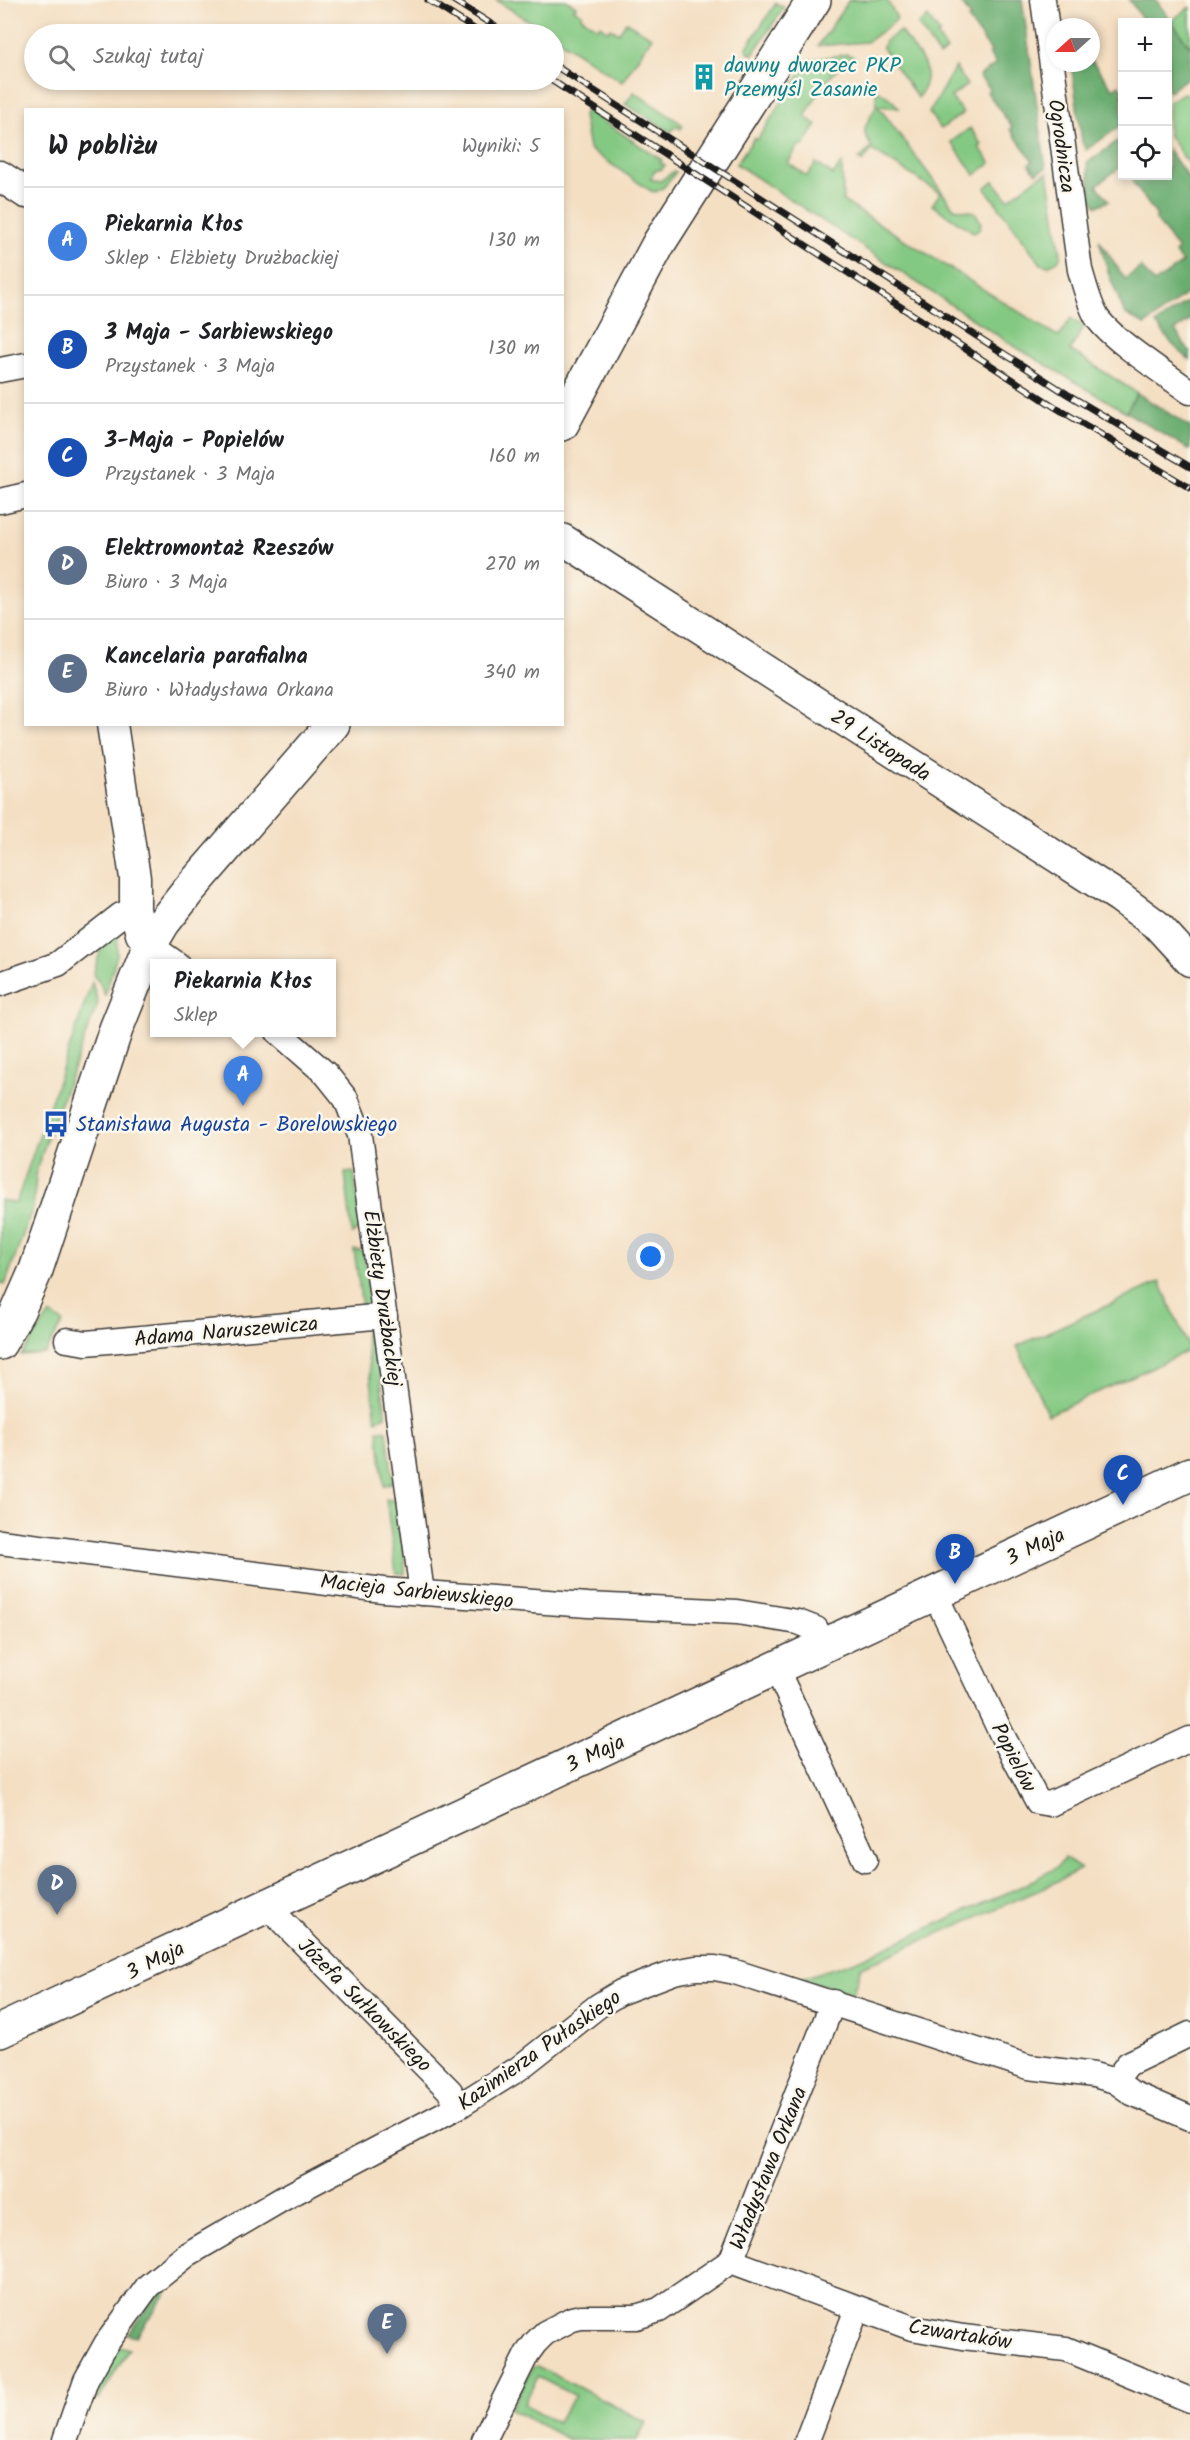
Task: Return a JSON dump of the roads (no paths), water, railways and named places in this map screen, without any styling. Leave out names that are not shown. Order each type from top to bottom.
[{"type":"main road","points":[[564,420],[659,243],[814,0]]},
{"type":"main road","points":[[0,1343],[18,1311],[36,1270],[117,1029],[150,945],[163,923],[189,890],[331,726]]},
{"type":"main road","name":"3 Maja","points":[[0,2031],[1190,1474]]},
{"type":"street","name":"Ogrodnicza","points":[[1043,0],[1061,143],[1080,270],[1086,290],[1097,318],[1109,331],[1190,392]]},
{"type":"street","points":[[0,176],[24,192]]},
{"type":"street","points":[[0,370],[24,365]]},
{"type":"street","points":[[0,501],[24,495]]},
{"type":"street","name":"29 Listopada","points":[[564,540],[1127,902],[1166,934],[1190,961]]},
{"type":"street","points":[[112,726],[135,879],[135,910],[141,934],[150,945],[171,959]]},
{"type":"street","points":[[135,879],[141,889],[151,896],[164,899],[189,890]]},
{"type":"street","points":[[0,984],[58,964],[111,922],[135,910]]},
{"type":"street","name":"Elżbiety Drużbackiej","points":[[284,1037],[326,1074],[346,1099],[360,1135],[422,1593]]},
{"type":"street","name":"Adama Naruszewicza","points":[[68,1340],[86,1343],[385,1316]]},
{"type":"street","name":"Macieja Sarbiewskiego","points":[[0,1542],[383,1590],[588,1605],[737,1612],[798,1622],[816,1629],[823,1645]]},
{"type":"street","name":"Popielów","points":[[935,1593],[999,1729],[1038,1802],[1050,1804],[1190,1739]]},
{"type":"street","points":[[776,1668],[864,1860]]},
{"type":"street","name":"Józefa Sułkowskiego","points":[[267,1906],[450,2091],[459,2106]]},
{"type":"street","name":"Kazimierza Pułaskiego","points":[[65,2440],[86,2380],[106,2344],[148,2286],[188,2254],[284,2198],[459,2106],[518,2069],[598,2006],[621,1992],[674,1972],[706,1968],[735,1972],[834,2002],[1029,2067],[1094,2075],[1115,2081],[1132,2093],[1190,2118]]},
{"type":"street","name":"Władysława Orkana","points":[[484,2440],[527,2354],[534,2343],[545,2333],[581,2317],[636,2317],[648,2314],[679,2298],[731,2261],[834,2002]]},
{"type":"street","points":[[1115,2081],[1128,2064],[1190,2034]]},
{"type":"street","name":"Czwartaków","points":[[731,2261],[912,2328],[1066,2349],[1190,2400]]},
{"type":"street","points":[[807,2440],[857,2309]]},
{"type":"railway","points":[[428,0],[466,24]]},
{"type":"railway","points":[[453,0],[491,24]]},
{"type":"railway","points":[[564,71],[1067,394],[1190,467]]},
{"type":"railway","points":[[564,88],[1055,407],[1190,488]]},
{"type":"place","name":"dawny dworzec PKP Przemyśl Zasanie","points":[[704,77]]},
{"type":"place","name":"Piekarnia Kłos","points":[[243,1106]]},
{"type":"place","name":"Stanisława Augusta - Borelowskiego","points":[[56,1124]]},
{"type":"place","name":"3-Maja - Popielów","points":[[1123,1505]]},
{"type":"place","name":"3 Maja - Sarbiewskiego","points":[[955,1584]]},
{"type":"place","name":"Elektromontaż Rzeszów","points":[[57,1915]]},
{"type":"place","name":"Kancelaria parafialna","points":[[387,2354]]}]
